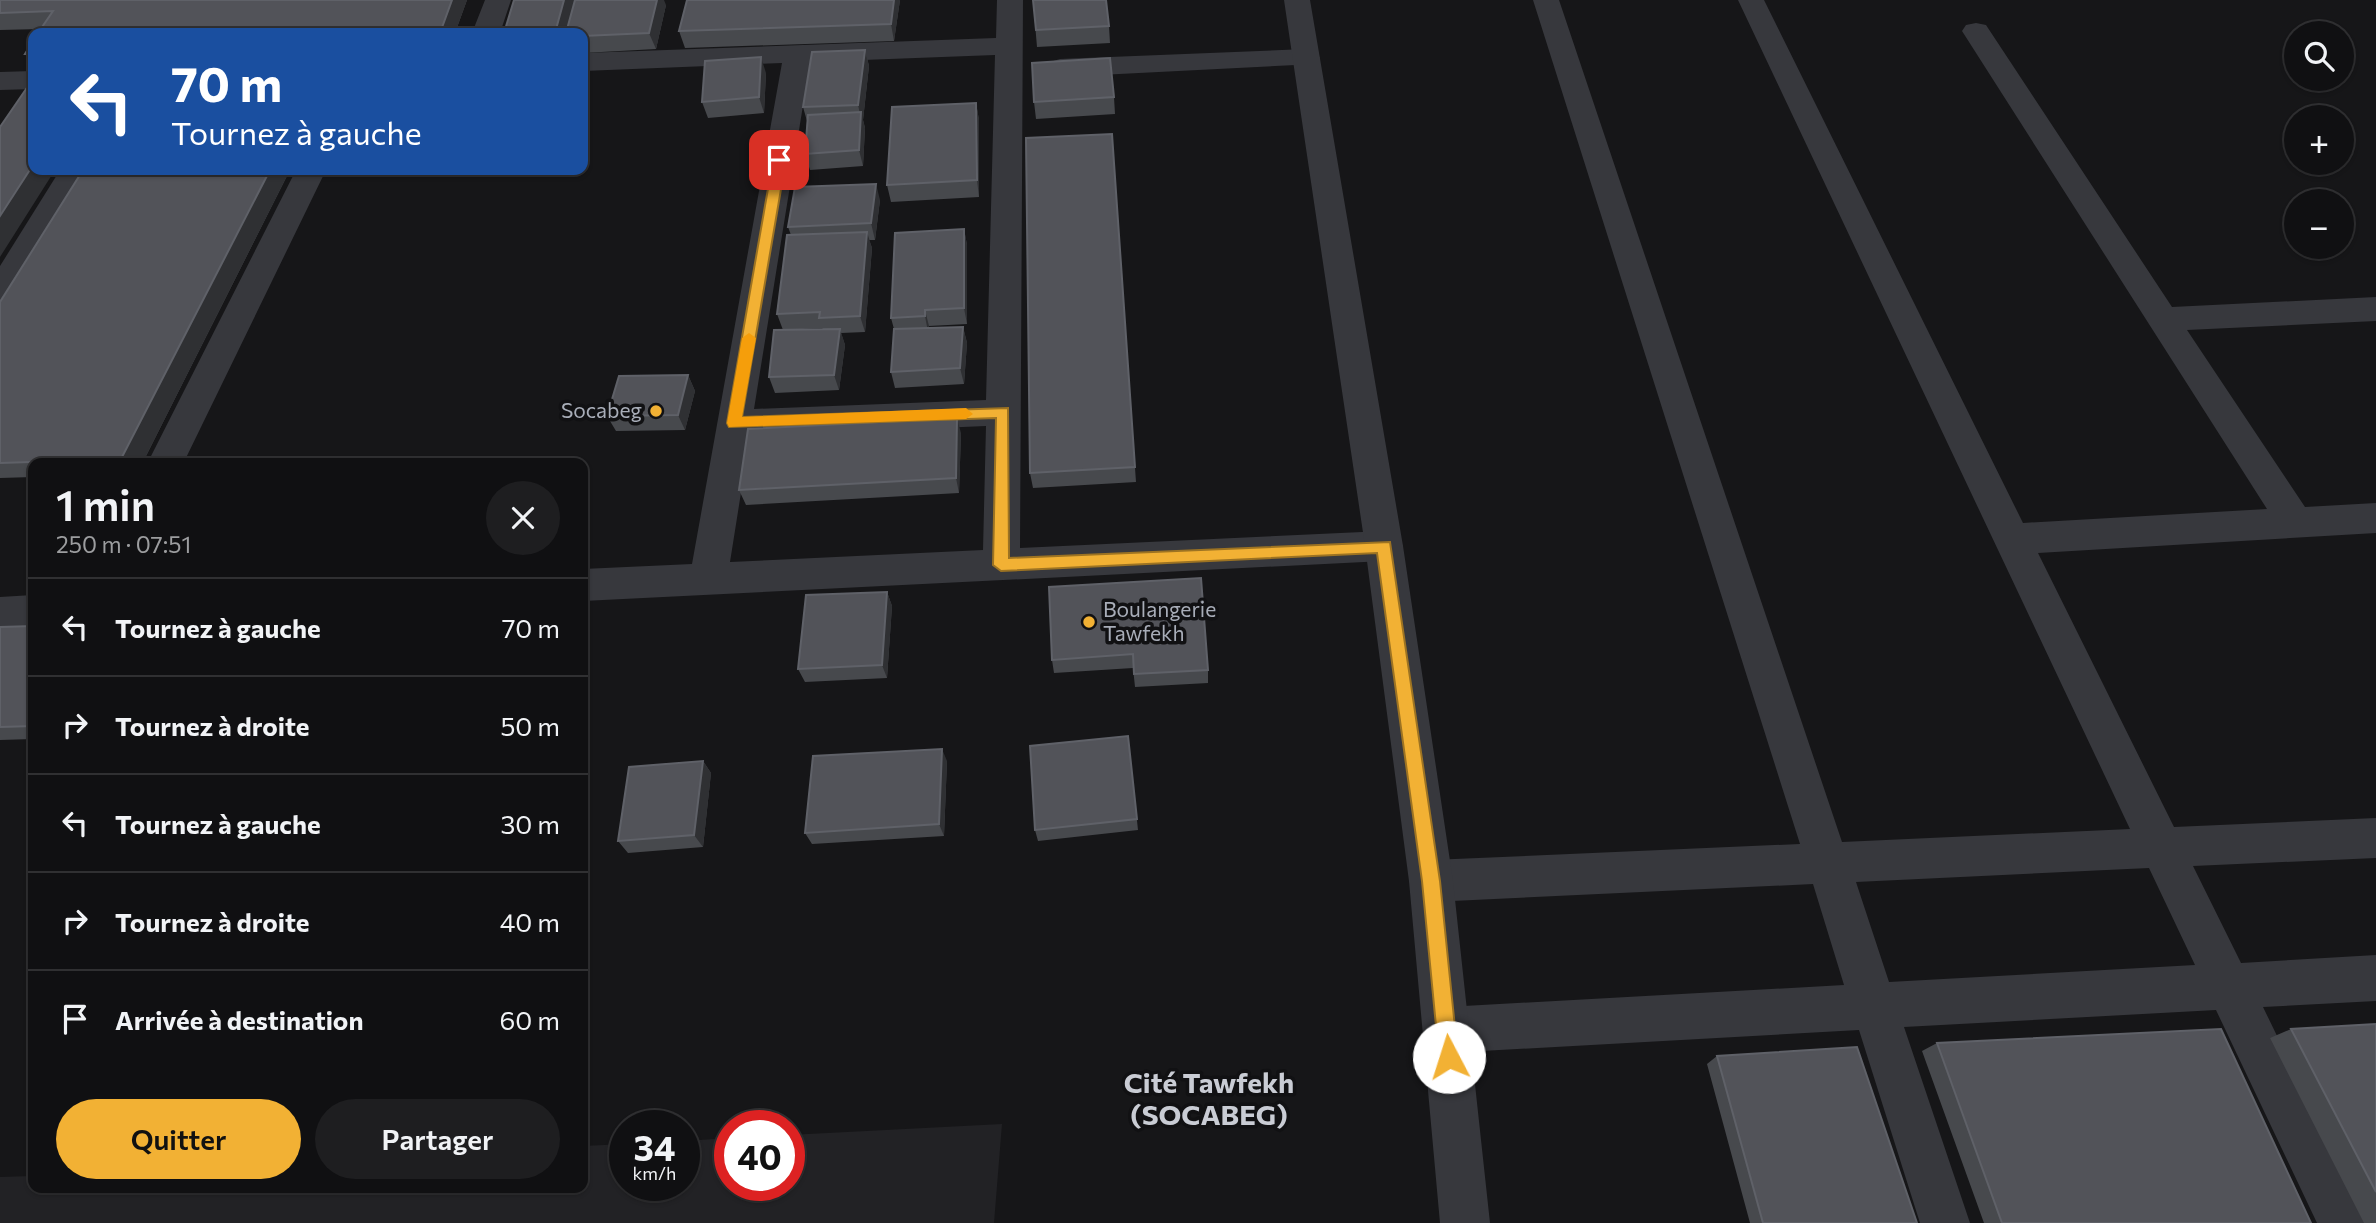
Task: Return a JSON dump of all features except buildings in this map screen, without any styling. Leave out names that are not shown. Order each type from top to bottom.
[{"type":"street","points":[[488,28],[498,0]]},
{"type":"street","points":[[1001,565],[1010,0]]},
{"type":"street","points":[[1297,0],[1384,546],[1431,881],[1465,1223]]},
{"type":"street","points":[[1546,0],[1945,1223]]},
{"type":"street","points":[[1751,0],[2343,1223]]},
{"type":"street","points":[[1976,31],[2294,521]]},
{"type":"street","points":[[708,579],[797,55]]},
{"type":"street","points":[[588,62],[797,55],[1306,58]]},
{"type":"street","points":[[0,81],[28,79]]},
{"type":"street","points":[[0,293],[72,175]]},
{"type":"street","points":[[168,458],[309,175]]},
{"type":"street","points":[[2162,319],[2376,309]]},
{"type":"street","points":[[734,423],[1003,412]]},
{"type":"street","points":[[2012,538],[2376,518]]},
{"type":"street","points":[[588,584],[1384,546]]},
{"type":"street","points":[[0,613],[28,611]]},
{"type":"street","points":[[1431,881],[2376,838]]},
{"type":"street","points":[[1446,1030],[2376,978]]},
{"type":"shaded area","points":[[1002,1124],[994,1223],[0,1223],[0,1177],[28,1176],[28,1193],[588,1193],[588,1146],[609,1145],[609,1201],[700,1201],[700,1140],[714,1139],[714,1201],[805,1201],[805,1134]]},
{"type":"slow traffic","points":[[749,338],[734,423],[966,414]]},
{"type":"place","name":"Socabeg","points":[[656,411]]},
{"type":"place","name":"Boulangerie Tawfekh","points":[[1089,622]]},
{"type":"district","name":"Cité Tawfekh (SOCABEG)","points":[[1209,1099]]},
{"type":"route","points":[[779,160],[734,423],[1003,412],[1001,565],[1384,546],[1431,881],[1449,1057]]}]
